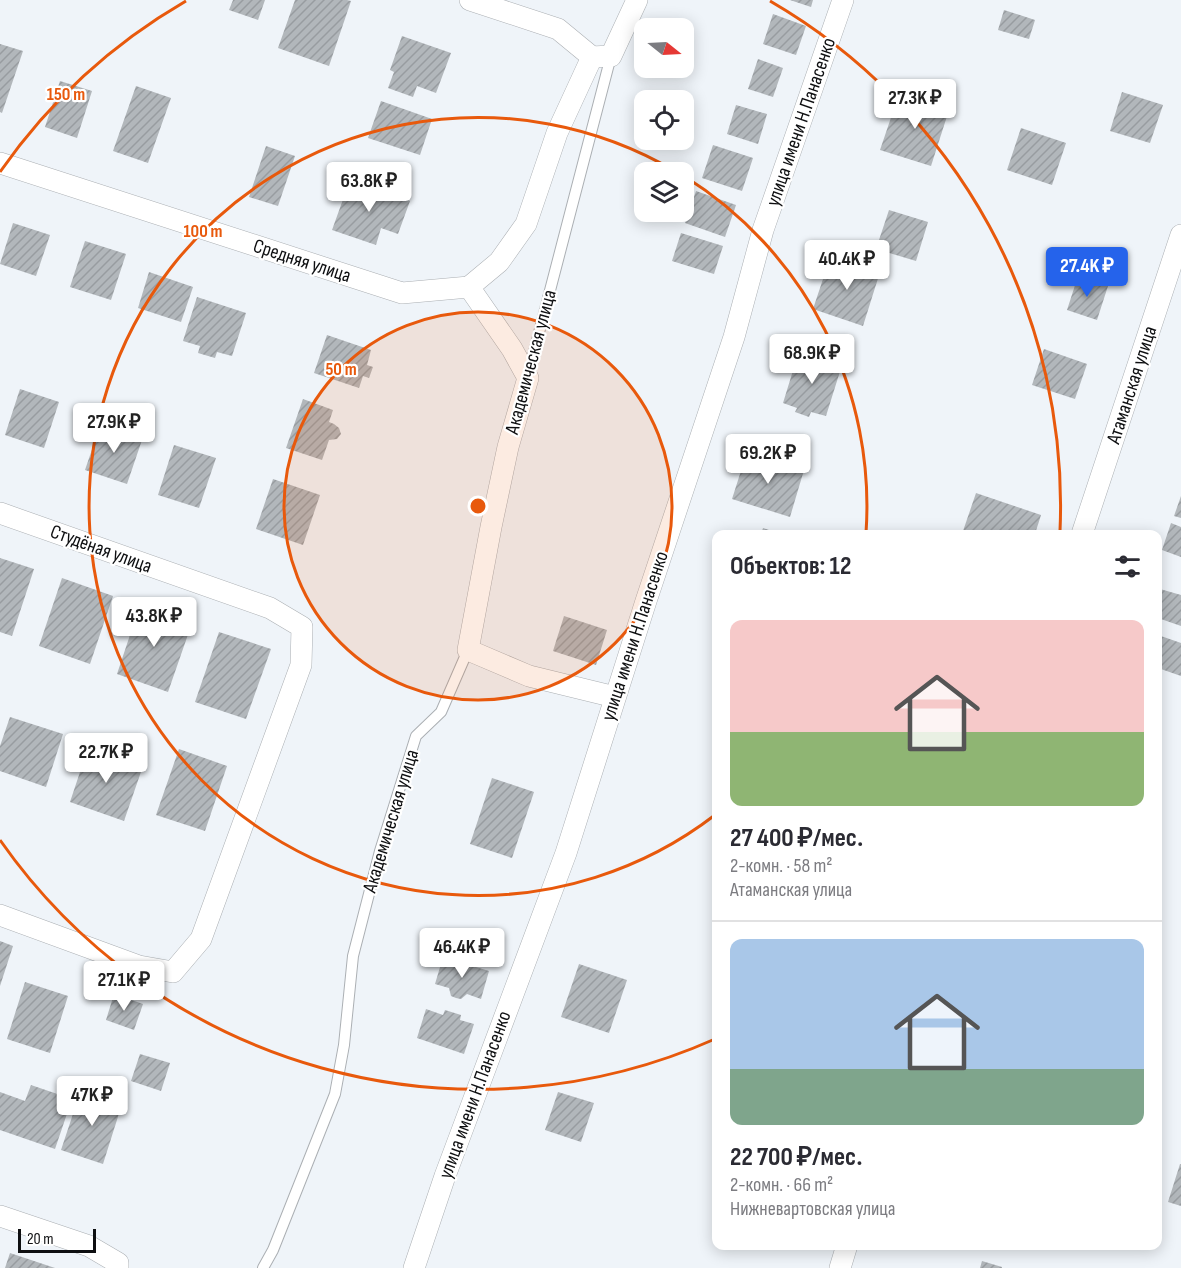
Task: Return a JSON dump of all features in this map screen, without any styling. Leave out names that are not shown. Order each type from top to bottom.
[{"type":"street","points":[[470,0],[558,29],[602,56]]},
{"type":"street","name":"Академическая улица","points":[[469,287],[499,261],[526,224],[557,133],[637,0]]},
{"type":"street","name":"улица имени Н.Панасенко","points":[[414,1268],[445,1176],[566,853],[734,337],[763,230],[843,0]]},
{"type":"street","name":"Средняя улица","points":[[0,163],[402,293],[469,287]]},
{"type":"street","name":"Атаманская улица","points":[[1083,530],[1181,235]]},
{"type":"street","points":[[469,287],[512,349],[528,378]]},
{"type":"street","name":"Академическая улица","points":[[468,650],[508,447],[528,378]]},
{"type":"street","name":"Студёная улица","points":[[0,513],[270,609],[302,627],[301,665],[201,939],[172,972],[138,966],[0,915]]},
{"type":"street","points":[[468,650],[528,676],[615,697]]},
{"type":"street","points":[[0,1216],[89,1246],[118,1263],[118,1268]]},
{"type":"street","points":[[840,1268],[845,1250]]},
{"type":"lane","name":"Академическая улица","points":[[528,378],[602,56]]},
{"type":"lane","name":"Академическая улица","points":[[263,1268],[273,1250],[334,1094],[344,1046],[353,956],[380,851],[416,736],[441,712],[468,650]]},
{"type":"building","points":[[233,0],[265,0],[258,20],[229,10]]},
{"type":"building","points":[[295,0],[351,1],[329,66],[278,48]]},
{"type":"building","points":[[790,0],[813,0],[811,7]]},
{"type":"building","points":[[1004,10],[1035,20],[1029,39],[998,30]]},
{"type":"building","points":[[773,14],[806,26],[796,55],[763,44]]},
{"type":"building","points":[[402,36],[451,53],[436,93],[417,86],[413,97],[388,88],[394,72],[390,70]]},
{"type":"building","points":[[0,44],[23,51],[2,113],[0,112]]},
{"type":"building","points":[[758,59],[783,68],[773,97],[748,89]]},
{"type":"building","points":[[60,81],[92,91],[77,138],[45,127]]},
{"type":"building","points":[[136,86],[171,98],[148,163],[113,151]]},
{"type":"building","points":[[1122,92],[1163,105],[1150,143],[1110,131]]},
{"type":"building","points":[[899,94],[949,110],[931,166],[880,150]]},
{"type":"building","points":[[381,101],[432,119],[420,155],[368,138]]},
{"type":"building","points":[[736,105],[767,114],[758,144],[727,134]]},
{"type":"building","points":[[1021,128],[1066,143],[1052,185],[1007,170]]},
{"type":"building","points":[[713,145],[753,158],[742,191],[702,178]]},
{"type":"building","points":[[266,146],[295,156],[278,206],[249,197]]},
{"type":"building","points":[[350,180],[410,201],[398,234],[381,228],[376,245],[332,230]]},
{"type":"building","points":[[696,191],[736,205],[725,237],[685,223],[694,222]]},
{"type":"building","points":[[889,210],[928,222],[916,261],[876,249]]},
{"type":"building","points":[[13,223],[50,235],[36,276],[0,264]]},
{"type":"building","points":[[681,233],[723,246],[714,274],[672,261]]},
{"type":"building","points":[[85,241],[126,254],[111,300],[70,287]]},
{"type":"building","points":[[831,255],[880,272],[863,326],[813,309]]},
{"type":"building","points":[[149,272],[193,287],[181,322],[138,308]]},
{"type":"building","points":[[1078,276],[1108,286],[1097,320],[1067,310]]},
{"type":"building","points":[[197,297],[246,313],[232,356],[217,352],[215,358],[198,353],[200,346],[183,341]]},
{"type":"building","points":[[327,335],[371,350],[367,365],[373,367],[369,378],[363,376],[359,388],[314,373]]},
{"type":"building","points":[[1044,349],[1087,364],[1075,399],[1032,385]]},
{"type":"building","points":[[799,351],[842,365],[826,416],[811,412],[809,417],[795,412],[797,408],[783,403]]},
{"type":"building","points":[[20,389],[59,402],[44,448],[5,435]]},
{"type":"building","points":[[303,399],[333,410],[329,422],[339,428],[341,434],[337,439],[329,440],[322,460],[286,448]]},
{"type":"building","points":[[101,423],[143,437],[127,484],[85,470]]},
{"type":"building","points":[[174,445],[216,458],[199,508],[158,495]]},
{"type":"building","points":[[747,452],[804,470],[790,517],[732,499]]},
{"type":"building","points":[[273,479],[320,495],[303,545],[256,529]]},
{"type":"building","points":[[976,493],[1041,515],[1036,530],[963,530]]},
{"type":"building","points":[[1181,496],[1181,518],[1174,516]]},
{"type":"building","points":[[1171,523],[1181,527],[1181,557],[1162,550]]},
{"type":"building","points":[[0,558],[34,569],[12,636],[0,632]]},
{"type":"building","points":[[62,578],[113,596],[90,664],[39,646]]},
{"type":"building","points":[[1162,590],[1181,595],[1181,626],[1162,619]]},
{"type":"building","points":[[140,605],[192,623],[168,692],[117,674]]},
{"type":"building","points":[[564,616],[607,630],[596,665],[553,651]]},
{"type":"building","points":[[219,632],[271,649],[246,719],[195,702]]},
{"type":"building","points":[[1162,636],[1181,643],[1181,676],[1162,669]]},
{"type":"building","points":[[10,717],[63,734],[46,787],[0,771],[0,746]]},
{"type":"building","points":[[88,748],[143,766],[124,821],[70,802]]},
{"type":"building","points":[[179,749],[227,766],[205,831],[156,815]]},
{"type":"building","points":[[492,778],[534,792],[512,858],[470,844]]},
{"type":"building","points":[[0,941],[13,946],[0,986]]},
{"type":"building","points":[[443,957],[489,971],[481,999],[467,994],[461,999],[456,998],[451,996],[449,988],[435,984]]},
{"type":"building","points":[[579,964],[627,980],[609,1033],[561,1017]]},
{"type":"building","points":[[25,982],[68,996],[50,1053],[7,1039]]},
{"type":"building","points":[[114,994],[143,1004],[134,1030],[106,1020]]},
{"type":"building","points":[[426,1009],[443,1015],[445,1010],[461,1015],[460,1020],[474,1024],[464,1054],[417,1038]]},
{"type":"building","points":[[140,1054],[170,1063],[161,1091],[131,1081]]},
{"type":"building","points":[[31,1085],[72,1099],[55,1149],[0,1130],[0,1092],[25,1101]]},
{"type":"building","points":[[81,1090],[122,1104],[103,1164],[61,1150]]},
{"type":"building","points":[[558,1092],[594,1103],[581,1142],[545,1130]]},
{"type":"building","points":[[1181,1164],[1181,1206],[1168,1202]]},
{"type":"building","points":[[10,1253],[55,1268],[5,1268]]},
{"type":"building","points":[[982,1261],[1002,1267],[1002,1268],[980,1268]]}]
